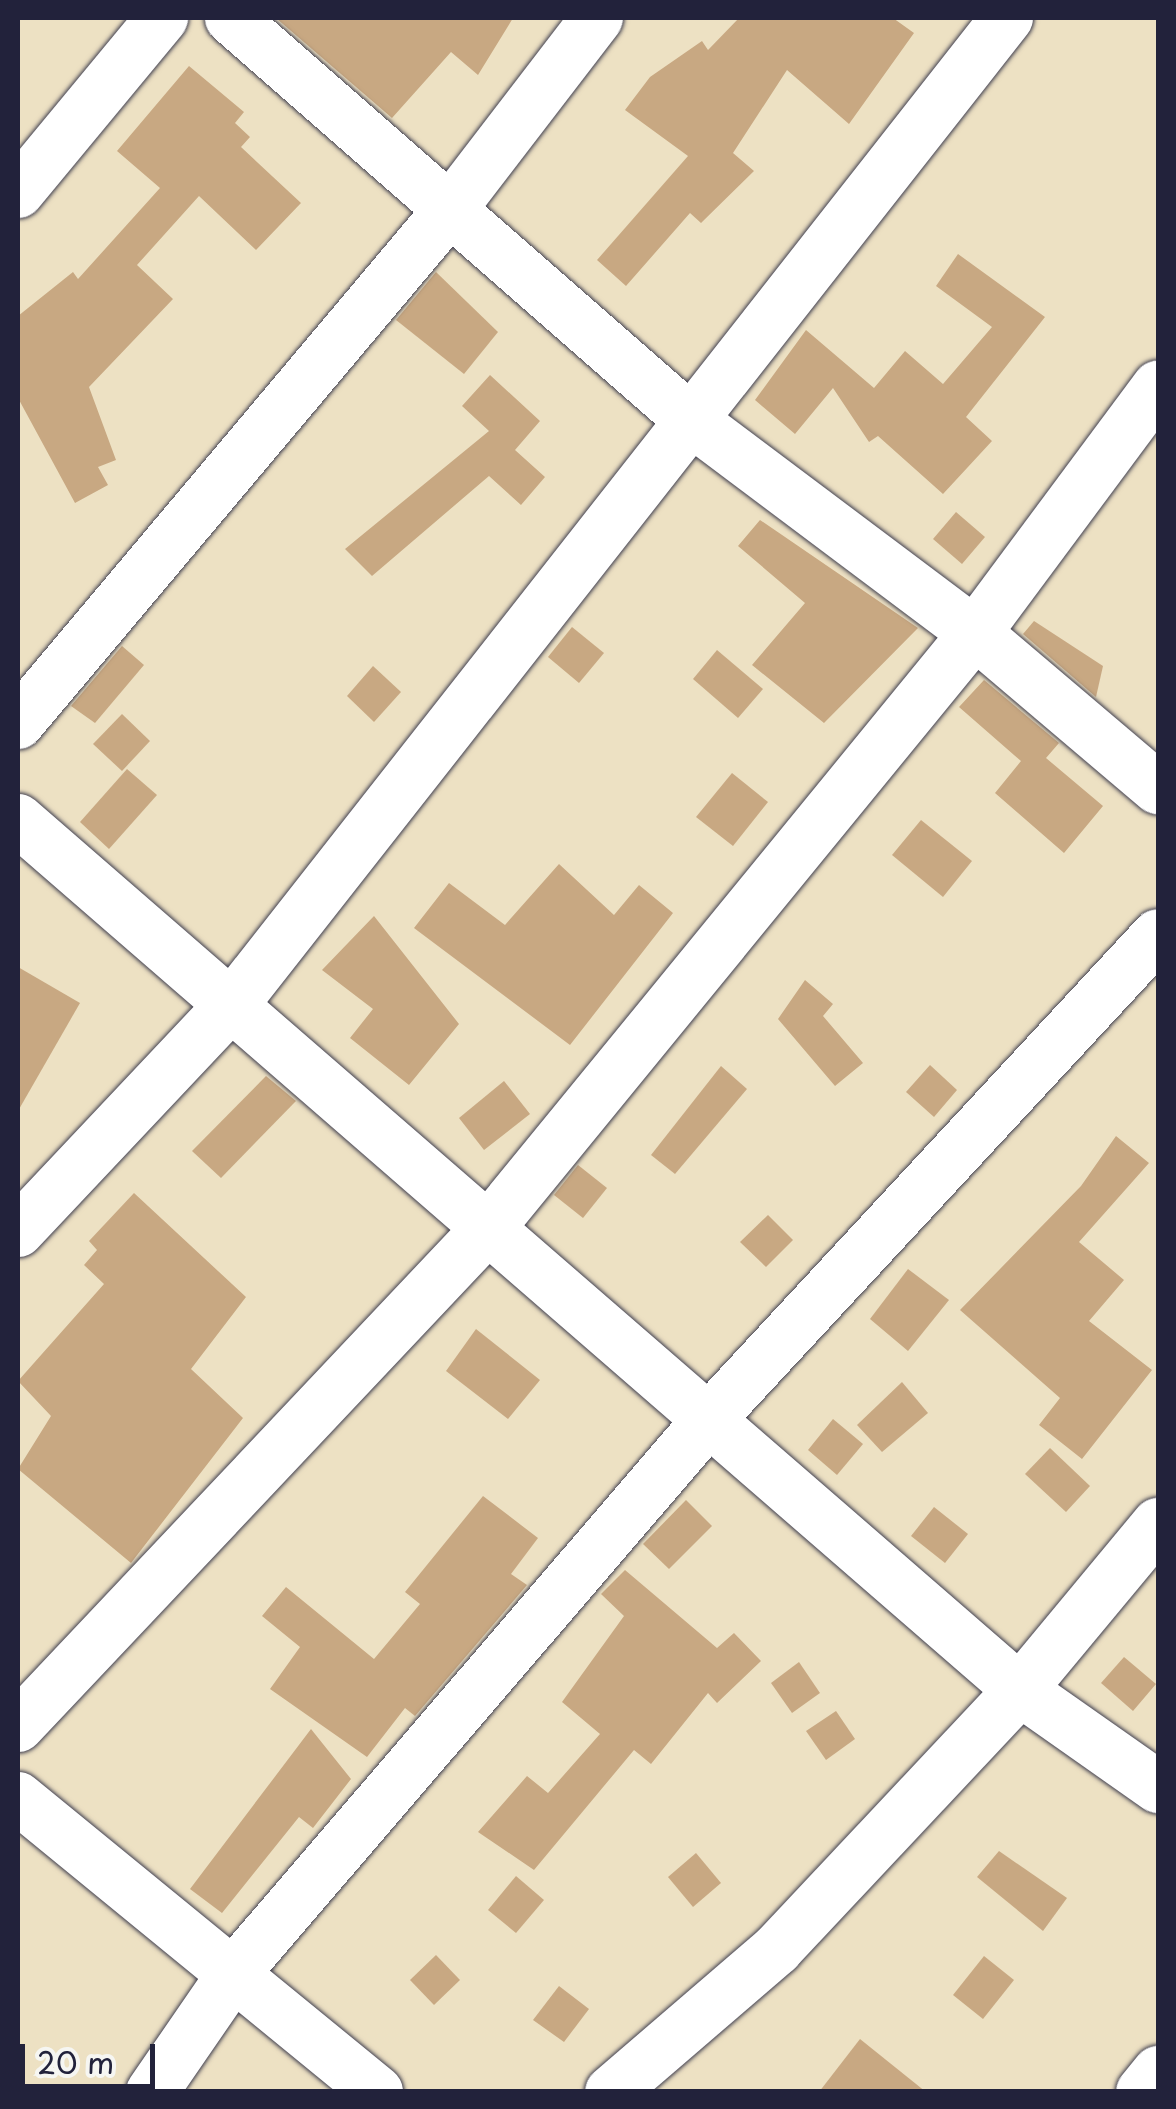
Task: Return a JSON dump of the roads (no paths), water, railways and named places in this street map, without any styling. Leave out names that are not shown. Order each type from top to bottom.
[{"type":"street","points":[[18,192],[162,18]]},
{"type":"street","points":[[231,18],[687,417],[975,633],[1158,788]]},
{"type":"street","points":[[18,723],[452,208],[597,18]]},
{"type":"street","points":[[18,1230],[235,1001],[687,417],[1007,18]]},
{"type":"street","points":[[18,1726],[491,1225],[975,633],[1158,388]]},
{"type":"street","points":[[18,820],[235,1001],[1020,1690],[1158,1787]]},
{"type":"street","points":[[152,2092],[233,1974],[711,1417],[1158,935]]},
{"type":"street","points":[[611,2092],[777,1949],[1020,1690],[1158,1524]]},
{"type":"street","points":[[18,1798],[377,2092]]},
{"type":"street","points":[[1142,2092],[1158,2072]]}]
